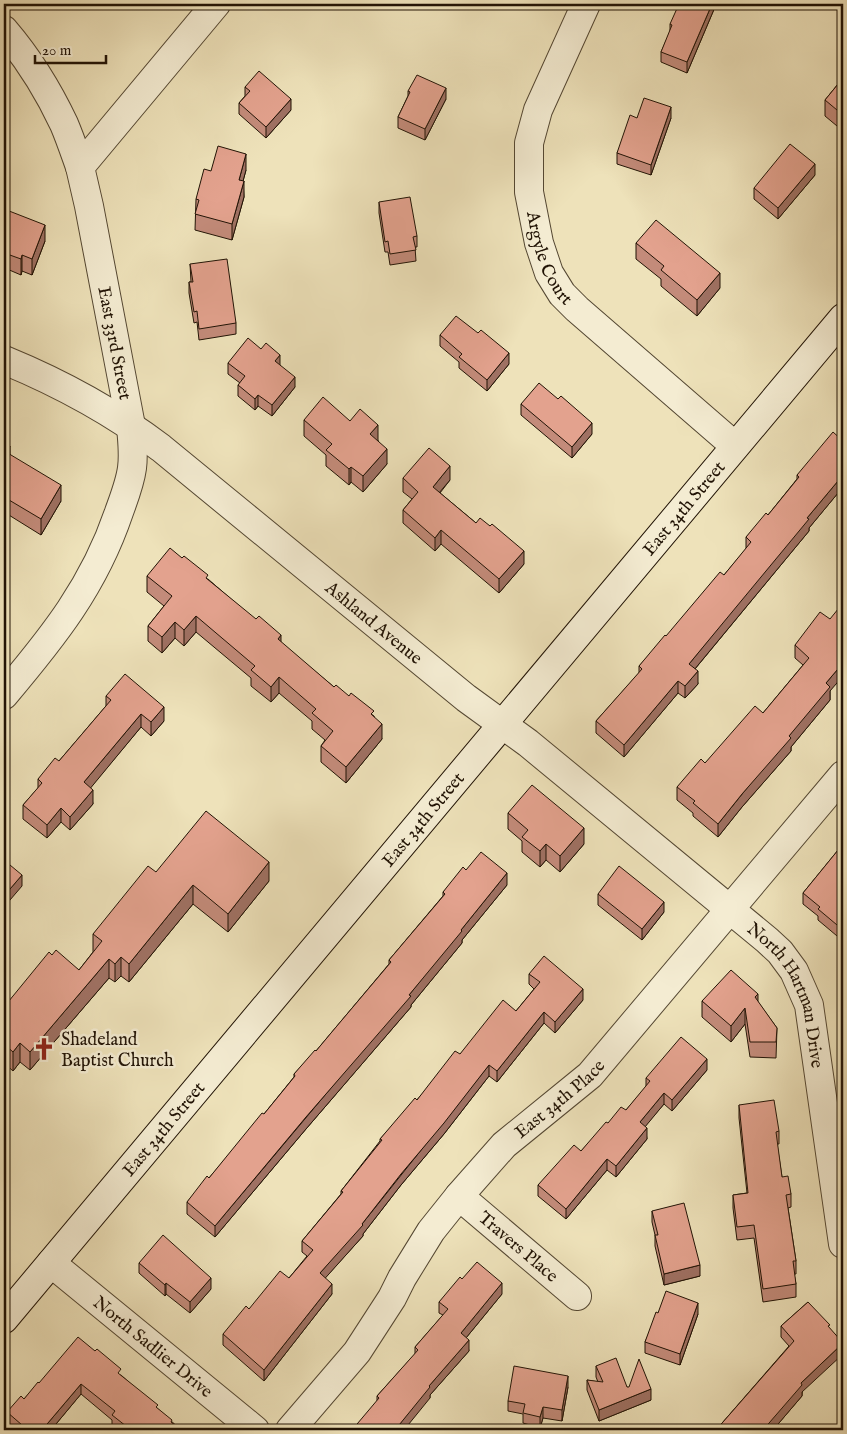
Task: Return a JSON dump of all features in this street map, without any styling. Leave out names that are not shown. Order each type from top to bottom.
[{"type":"street","points":[[80,167],[216,4]]},
{"type":"street","name":"Argyle Court","points":[[586,4],[538,110],[529,143],[529,192],[540,243],[549,273],[562,294],[577,309],[735,446]]},
{"type":"street","name":"East 33rd Street","points":[[4,30],[32,67],[50,96],[64,125],[80,167],[133,443],[132,468],[117,519],[104,550],[73,608],[46,645],[4,695]]},
{"type":"street","name":"East 34th Street","points":[[4,1320],[843,318]]},
{"type":"street","name":"Ashland Avenue","points":[[4,360],[73,392],[131,426],[161,448],[466,698],[535,749],[730,909]]},
{"type":"street","name":"East 34th Place","points":[[290,1430],[357,1352],[392,1298],[431,1231],[458,1196],[504,1145],[590,1075],[843,775]]},
{"type":"street","name":"North Hartman Drive","points":[[730,909],[784,956],[800,981],[809,1006],[843,1244]]},
{"type":"street","name":"Travers Place","points":[[458,1196],[577,1296]]},
{"type":"street","name":"North Sadlier Drive","points":[[51,1264],[255,1430]]},
{"type":"building","points":[[679,4],[712,4],[687,62],[661,52]]},
{"type":"building","points":[[843,54],[843,64],[838,60]]},
{"type":"building","points":[[259,71],[291,99],[266,127],[239,103],[250,91],[245,87]]},
{"type":"building","points":[[417,75],[446,88],[425,129],[398,117],[410,92],[408,91]]},
{"type":"building","points":[[843,78],[843,115],[825,100]]},
{"type":"building","points":[[644,98],[671,107],[651,165],[617,153],[630,115],[637,118]]},
{"type":"building","points":[[790,144],[815,164],[778,208],[754,188]]},
{"type":"building","points":[[218,146],[246,154],[239,180],[244,181],[232,224],[195,214],[199,200],[196,199],[204,169],[211,171]]},
{"type":"building","points":[[410,197],[417,236],[413,237],[416,250],[390,254],[388,241],[385,242],[379,202]]},
{"type":"building","points":[[4,209],[45,225],[32,259],[22,255],[21,259],[7,254],[4,258]]},
{"type":"building","points":[[656,220],[720,273],[697,300],[661,270],[664,266],[636,243]]},
{"type":"building","points":[[227,259],[236,323],[199,329],[197,311],[194,312],[189,282],[193,282],[190,264]]},
{"type":"building","points":[[456,316],[478,333],[481,330],[509,353],[487,380],[459,357],[462,354],[440,335]]},
{"type":"building","points":[[248,338],[261,349],[266,343],[280,355],[275,361],[295,377],[272,405],[258,395],[255,399],[238,385],[245,376],[228,363]]},
{"type":"building","points":[[539,383],[558,399],[561,396],[592,423],[572,447],[521,404]]},
{"type":"building","points":[[323,397],[350,421],[360,409],[378,425],[370,434],[387,449],[363,476],[351,467],[349,469],[326,450],[332,444],[304,420]]},
{"type":"building","points":[[833,432],[843,441],[843,475],[689,664],[698,671],[685,686],[678,681],[624,745],[596,721],[642,669],[639,666],[720,572],[724,575],[751,542],[746,537],[766,513],[768,515],[799,477],[797,475]]},
{"type":"building","points":[[4,442],[10,446],[6,452],[61,485],[41,519],[4,497]]},
{"type":"building","points":[[429,448],[450,466],[433,487],[476,523],[480,518],[490,526],[492,524],[524,551],[499,579],[441,530],[435,538],[403,510],[418,492],[403,478]]},
{"type":"building","points":[[170,548],[182,558],[184,556],[208,575],[206,578],[256,619],[259,616],[281,635],[278,639],[334,687],[336,685],[349,696],[351,693],[374,711],[371,714],[382,724],[346,767],[321,746],[333,731],[312,713],[316,709],[279,677],[271,687],[251,670],[255,666],[196,616],[184,630],[175,622],[162,637],[148,626],[172,596],[147,576]]},
{"type":"building","points":[[843,603],[843,663],[826,683],[830,687],[789,736],[791,738],[718,824],[693,803],[695,801],[677,787],[701,759],[705,763],[755,706],[763,713],[809,658],[795,645],[820,612],[830,619]]},
{"type":"building","points":[[125,674],[164,707],[151,722],[141,714],[84,782],[93,790],[70,817],[61,808],[47,825],[23,805],[42,783],[38,779],[55,758],[59,761],[111,700],[106,696]]},
{"type":"building","points":[[532,785],[584,828],[560,856],[546,844],[540,851],[522,837],[528,830],[508,813]]},
{"type":"building","points":[[206,811],[269,862],[228,914],[193,885],[129,964],[121,957],[115,964],[109,959],[30,1052],[20,1043],[13,1052],[4,1044],[4,1007],[49,952],[52,955],[56,950],[79,970],[102,941],[93,934],[148,866],[156,872]]},
{"type":"building","points":[[843,844],[843,930],[818,909],[820,907],[803,893]]},
{"type":"building","points":[[481,852],[507,873],[409,995],[411,996],[215,1226],[187,1202],[262,1113],[264,1114],[295,1076],[294,1074],[316,1051],[391,962],[389,960],[445,894],[443,892],[463,867],[466,870]]},
{"type":"building","points":[[4,860],[22,875],[4,896]]},
{"type":"building","points":[[619,866],[664,902],[642,929],[598,894]]},
{"type":"building","points":[[544,956],[583,989],[555,1022],[544,1012],[497,1071],[489,1065],[401,1174],[363,1225],[320,1273],[332,1284],[264,1370],[223,1334],[246,1306],[249,1309],[280,1271],[289,1278],[313,1250],[302,1241],[343,1192],[341,1191],[382,1140],[380,1139],[415,1098],[417,1100],[455,1051],[460,1054],[503,1000],[516,1011],[540,982],[529,974]]},
{"type":"building","points":[[731,970],[758,994],[755,997],[777,1028],[776,1042],[750,1042],[745,1008],[731,1026],[702,1001]]},
{"type":"building","points":[[681,1037],[707,1059],[672,1100],[664,1093],[640,1122],[647,1128],[616,1166],[607,1159],[566,1209],[538,1185],[574,1145],[581,1151],[621,1107],[626,1110],[650,1081],[646,1078]]},
{"type":"building","points":[[774,1100],[779,1131],[776,1132],[782,1177],[788,1176],[791,1194],[786,1195],[796,1261],[793,1261],[796,1284],[763,1289],[754,1225],[737,1227],[733,1195],[748,1193],[739,1105]]},
{"type":"building","points":[[684,1203],[700,1265],[664,1274],[655,1235],[658,1235],[652,1211]]},
{"type":"building","points":[[163,1235],[211,1278],[190,1302],[166,1283],[165,1285],[139,1263]]},
{"type":"building","points":[[477,1262],[502,1283],[461,1333],[469,1340],[429,1386],[395,1430],[352,1430],[379,1398],[377,1396],[418,1350],[415,1347],[448,1309],[439,1302],[460,1277],[462,1279]]},
{"type":"building","points":[[666,1291],[698,1303],[680,1354],[645,1342]]},
{"type":"building","points":[[808,1302],[830,1325],[828,1326],[843,1343],[801,1383],[802,1385],[763,1430],[716,1430],[794,1341],[781,1326]]},
{"type":"building","points":[[78,1337],[95,1351],[97,1349],[121,1369],[118,1373],[158,1405],[156,1407],[181,1430],[131,1430],[112,1415],[115,1411],[81,1384],[42,1430],[18,1430],[22,1425],[7,1412],[21,1396],[24,1399]]},
{"type":"building","points":[[616,1358],[627,1387],[629,1387],[639,1359],[651,1389],[599,1410],[587,1380],[603,1382],[596,1366]]},
{"type":"building","points":[[514,1366],[568,1376],[562,1410],[543,1407],[540,1417],[523,1413],[525,1404],[508,1401]]},
{"type":"place","name":"Shadeland Baptist Church","points":[[44,1049]]}]
